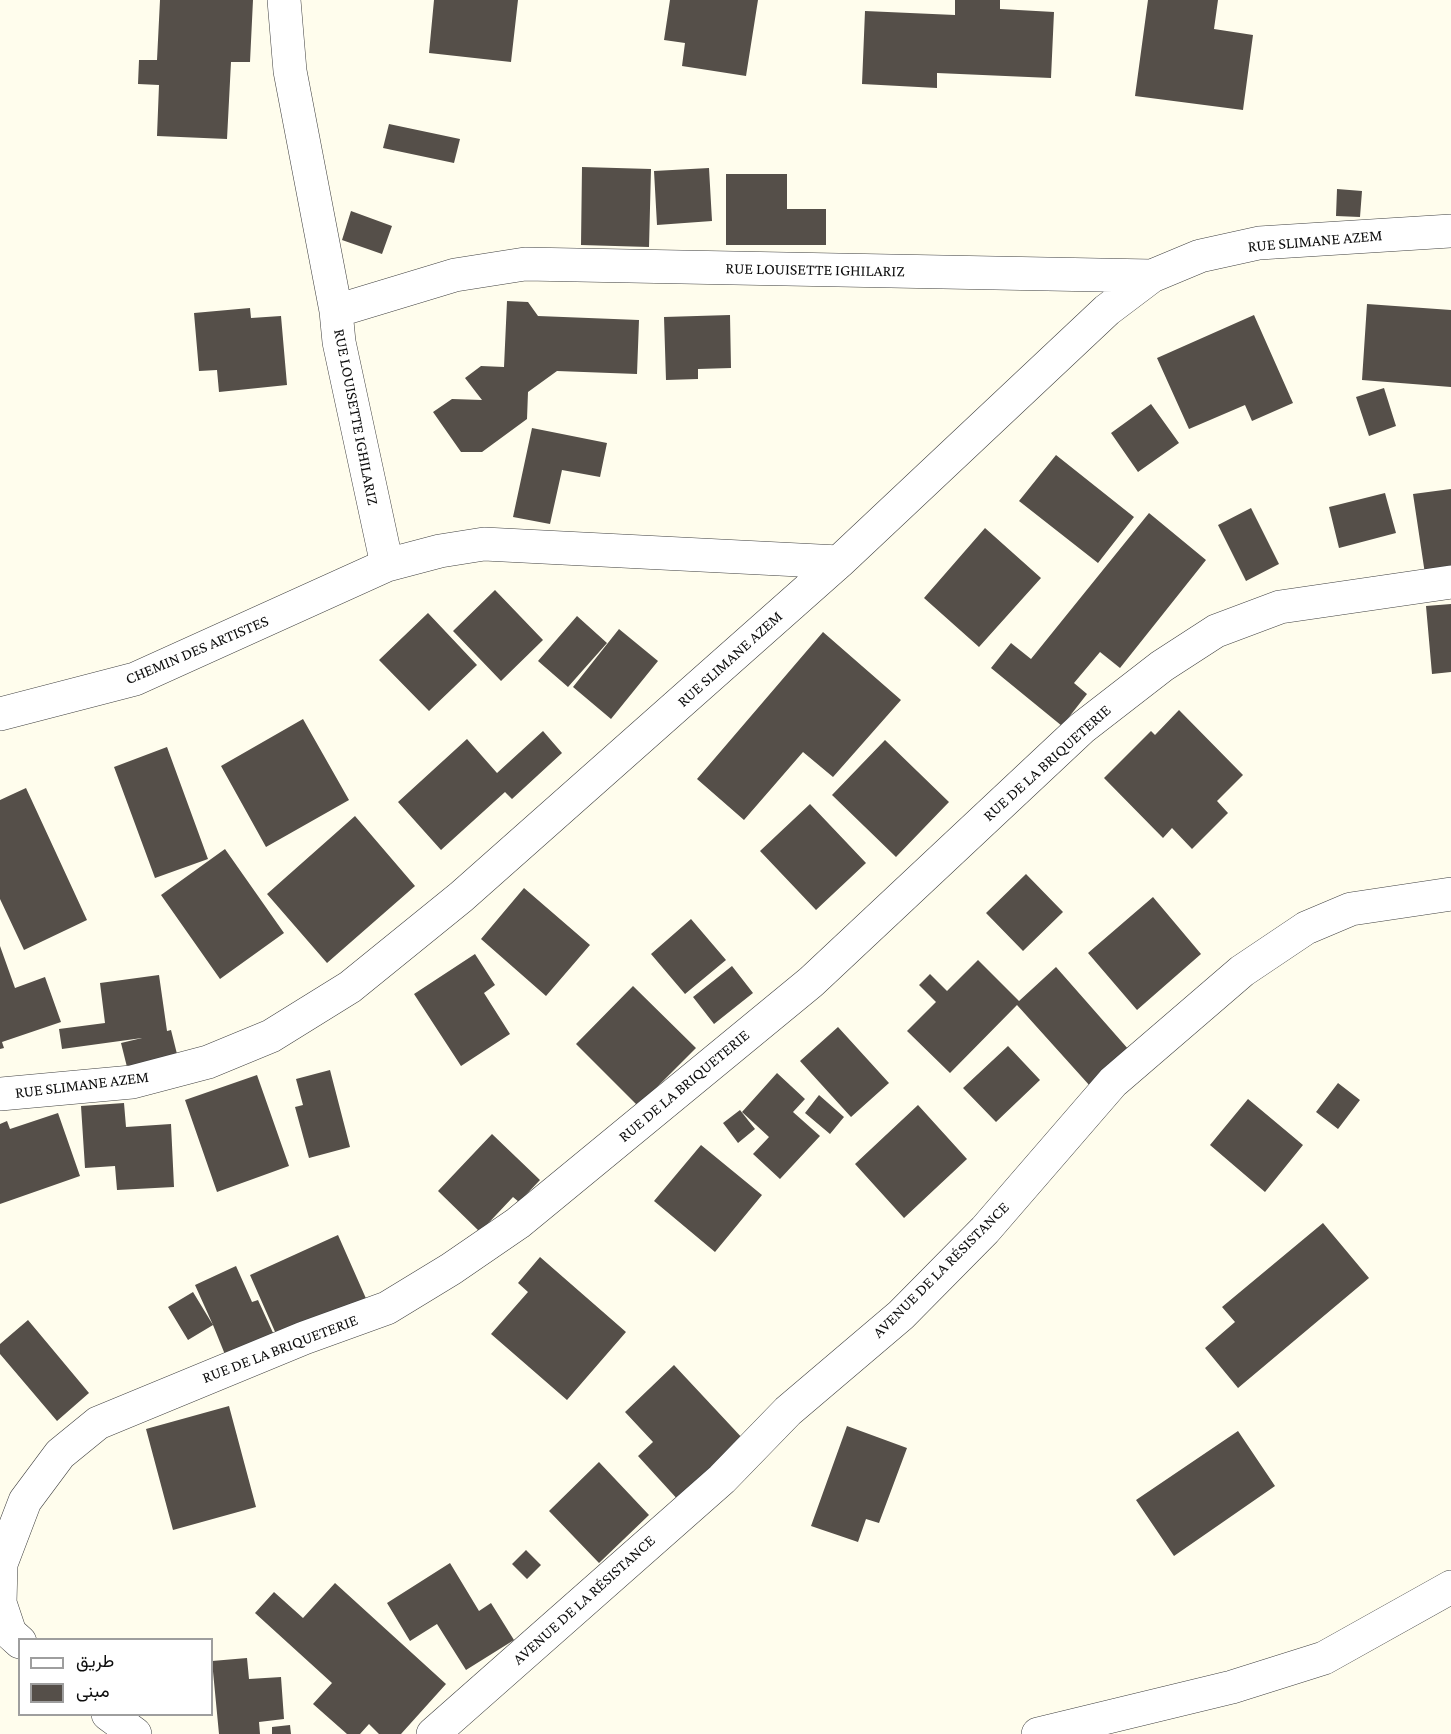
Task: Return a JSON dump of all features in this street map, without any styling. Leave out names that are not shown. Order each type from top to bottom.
[{"type":"street","points":[[284,0],[290,71],[336,310]]},
{"type":"street","name":"RUE SLIMANE AZEM","points":[[0,1094],[132,1082],[208,1062],[271,1036],[350,987],[460,897],[839,562],[1107,310],[1152,276],[1200,256],[1259,243],[1451,231]]},
{"type":"street","name":"RUE LOUISETTE IGHILARIZ","points":[[387,565],[339,342],[336,310],[455,275],[525,264],[1152,276]]},
{"type":"street","points":[[387,565],[440,551],[484,544],[839,562]]},
{"type":"street","name":"CHEMIN DES ARTISTES","points":[[0,714],[135,680],[387,565]]},
{"type":"street","name":"RUE DE LA BRIQUETERIE","points":[[18,1640],[10,1633],[0,1604],[1,1564],[25,1501],[60,1454],[98,1423],[304,1338],[387,1308],[451,1269],[518,1223],[811,982],[1082,728],[1162,666],[1216,631],[1280,607],[1451,582]]},
{"type":"street","name":"AVENUE DE LA RÉSISTANCE","points":[[433,1734],[722,1479],[788,1411],[901,1315],[985,1230],[1113,1082],[1242,971],[1305,928],[1351,909],[1451,894]]},
{"type":"street","points":[[1038,1734],[1232,1687],[1324,1658],[1451,1587]]},
{"type":"street","points":[[0,1644],[18,1655]]},
{"type":"street","points":[[111,1716],[135,1734]]},
{"type":"building","points":[[160,0],[253,0],[250,62],[231,62],[227,139],[157,136],[159,85],[138,84],[139,60],[157,60]]},
{"type":"building","points":[[434,0],[518,0],[511,62],[429,53]]},
{"type":"building","points":[[670,0],[758,0],[746,76],[682,66],[685,43],[664,40]]},
{"type":"building","points":[[955,0],[1000,0],[1000,9],[1054,12],[1051,78],[937,73],[937,88],[862,84],[865,11],[955,15]]},
{"type":"building","points":[[1148,0],[1218,0],[1214,29],[1253,35],[1243,110],[1135,96]]},
{"type":"building","points":[[389,124],[460,139],[454,163],[383,148]]},
{"type":"building","points":[[582,167],[651,169],[649,247],[581,245]]},
{"type":"building","points":[[709,168],[712,221],[657,225],[654,171]]},
{"type":"building","points":[[726,174],[787,174],[787,209],[826,209],[826,245],[726,245]]},
{"type":"building","points":[[1337,189],[1362,191],[1360,217],[1336,216]]},
{"type":"building","points":[[351,211],[392,226],[382,254],[342,240]]},
{"type":"building","points":[[507,301],[528,302],[538,316],[639,320],[637,374],[557,371],[528,392],[527,419],[482,452],[461,452],[433,412],[452,399],[482,400],[465,378],[481,366],[504,367]]},
{"type":"building","points":[[1367,304],[1451,310],[1451,387],[1362,380]]},
{"type":"building","points":[[250,308],[251,318],[281,316],[287,385],[219,392],[217,370],[199,371],[194,313]]},
{"type":"building","points":[[730,315],[731,368],[698,369],[698,379],[666,380],[664,317]]},
{"type":"building","points":[[1254,315],[1293,403],[1252,421],[1245,405],[1189,429],[1157,358]]},
{"type":"building","points":[[1384,388],[1396,426],[1369,436],[1356,397]]},
{"type":"building","points":[[1151,404],[1179,443],[1138,472],[1111,433]]},
{"type":"building","points":[[532,428],[607,443],[600,477],[562,470],[550,524],[513,517]]},
{"type":"building","points":[[1056,455],[1134,517],[1098,563],[1019,501]]},
{"type":"building","points":[[1451,489],[1451,570],[1425,574],[1413,494]]},
{"type":"building","points":[[1385,493],[1396,533],[1339,548],[1329,507]]},
{"type":"building","points":[[1251,508],[1279,564],[1246,581],[1218,525]]},
{"type":"building","points":[[1149,513],[1206,560],[1120,668],[1100,652],[1074,683],[1087,694],[1062,726],[991,668],[1011,643],[1031,659]]},
{"type":"building","points":[[985,528],[1041,578],[979,647],[924,598]]},
{"type":"building","points":[[495,590],[543,640],[501,681],[453,631]]},
{"type":"building","points":[[1451,604],[1451,672],[1432,674],[1426,606]]},
{"type":"building","points":[[428,613],[477,665],[429,711],[379,660]]},
{"type":"building","points":[[577,616],[607,643],[568,687],[538,661]]},
{"type":"building","points":[[619,629],[658,661],[611,719],[573,687]]},
{"type":"building","points":[[823,632],[901,700],[833,777],[803,752],[744,820],[697,779]]},
{"type":"building","points":[[1179,710],[1243,775],[1217,801],[1228,813],[1192,849],[1172,828],[1163,838],[1104,778],[1151,731],[1155,735]]},
{"type":"building","points":[[303,719],[349,800],[266,847],[221,766]]},
{"type":"building","points":[[543,731],[562,753],[512,799],[505,792],[441,850],[398,802],[467,739],[497,773]]},
{"type":"building","points":[[885,740],[949,802],[896,857],[832,795]]},
{"type":"building","points":[[167,747],[208,859],[155,878],[114,767]]},
{"type":"building","points":[[26,788],[87,920],[24,950],[0,899],[0,800]]},
{"type":"building","points":[[810,804],[866,863],[816,910],[760,851]]},
{"type":"building","points":[[355,816],[415,886],[327,963],[267,894]]},
{"type":"building","points":[[225,849],[284,933],[220,979],[161,895]]},
{"type":"building","points":[[1026,874],[1063,912],[1023,951],[986,913]]},
{"type":"building","points":[[524,888],[590,945],[546,996],[481,939]]},
{"type":"building","points":[[1153,897],[1201,954],[1137,1010],[1088,953]]},
{"type":"building","points":[[691,919],[726,960],[685,994],[651,954]]},
{"type":"building","points":[[0,946],[15,988],[45,977],[61,1022],[2,1042],[4,1048],[0,1049]]},
{"type":"building","points":[[475,954],[495,985],[484,993],[510,1034],[461,1066],[414,994]]},
{"type":"building","points":[[978,960],[1019,1001],[1056,967],[1129,1050],[1090,1086],[1017,1005],[950,1073],[907,1031],[936,1002],[919,985],[930,974],[947,991]]},
{"type":"building","points":[[732,966],[753,993],[714,1024],[693,997]]},
{"type":"building","points":[[159,975],[167,1031],[171,1030],[178,1058],[128,1071],[121,1043],[142,1038],[62,1049],[59,1029],[105,1023],[100,983]]},
{"type":"building","points":[[633,986],[696,1048],[638,1106],[576,1044]]},
{"type":"building","points":[[838,1027],[889,1083],[851,1117],[800,1061]]},
{"type":"building","points":[[1008,1046],[1040,1080],[996,1122],[963,1088]]},
{"type":"building","points":[[330,1070],[350,1147],[309,1158],[295,1107],[303,1105],[296,1079]]},
{"type":"building","points":[[777,1073],[805,1099],[793,1112],[820,1136],[780,1179],[753,1154],[769,1137],[742,1112]]},
{"type":"building","points":[[257,1075],[289,1166],[217,1192],[185,1100]]},
{"type":"building","points":[[1338,1083],[1360,1100],[1338,1129],[1316,1112]]},
{"type":"building","points":[[819,1095],[844,1117],[830,1134],[805,1113]]},
{"type":"building","points":[[1248,1099],[1303,1145],[1265,1192],[1210,1145]]},
{"type":"building","points":[[124,1103],[126,1127],[171,1124],[174,1187],[117,1190],[115,1166],[85,1168],[81,1106]]},
{"type":"building","points":[[918,1105],[967,1159],[904,1218],[855,1164]]},
{"type":"building","points":[[740,1110],[755,1129],[738,1143],[723,1123]]},
{"type":"building","points":[[58,1113],[80,1176],[0,1204],[0,1124],[7,1121],[10,1129]]},
{"type":"building","points":[[492,1134],[540,1180],[519,1202],[513,1197],[480,1232],[438,1191]]},
{"type":"building","points":[[701,1145],[762,1195],[715,1252],[654,1201]]},
{"type":"building","points":[[1323,1223],[1369,1278],[1238,1388],[1205,1348],[1235,1322],[1222,1307]]},
{"type":"building","points":[[338,1235],[368,1303],[280,1343],[250,1275]]},
{"type":"building","points":[[540,1257],[626,1332],[567,1400],[491,1334],[528,1292],[518,1283]]},
{"type":"building","points":[[236,1266],[252,1302],[258,1300],[274,1335],[226,1357],[195,1285]]},
{"type":"building","points":[[193,1292],[213,1325],[188,1340],[168,1307]]},
{"type":"building","points":[[28,1320],[89,1393],[57,1421],[0,1354],[0,1344]]},
{"type":"building","points":[[674,1365],[745,1441],[680,1502],[638,1456],[653,1442],[625,1412]]},
{"type":"building","points":[[229,1406],[256,1507],[173,1530],[146,1429]]},
{"type":"building","points":[[847,1426],[907,1448],[879,1523],[866,1519],[858,1542],[811,1526]]},
{"type":"building","points":[[1238,1431],[1275,1486],[1174,1556],[1136,1500]]},
{"type":"building","points":[[599,1462],[649,1515],[599,1563],[549,1511]]},
{"type":"building","points":[[526,1550],[541,1565],[527,1579],[512,1564]]},
{"type":"building","points":[[450,1563],[479,1611],[491,1603],[514,1640],[466,1670],[437,1624],[410,1641],[387,1603]]},
{"type":"building","points":[[335,1583],[446,1684],[401,1734],[379,1734],[369,1724],[360,1734],[347,1734],[313,1704],[332,1683],[255,1613],[274,1592],[303,1618]]},
{"type":"building","points":[[247,1658],[249,1679],[281,1677],[284,1719],[259,1722],[260,1734],[219,1734],[213,1661]]},
{"type":"building","points":[[290,1725],[291,1734],[272,1734],[272,1727]]}]
